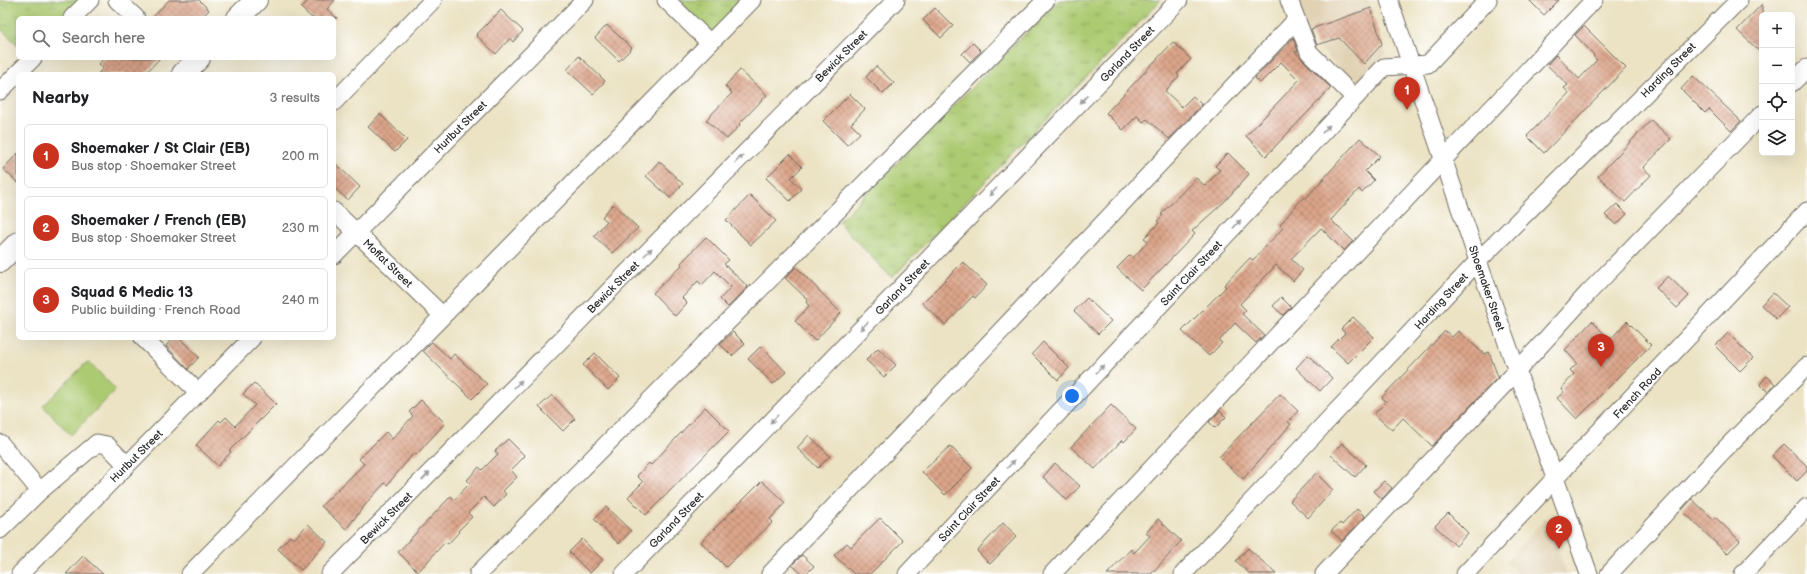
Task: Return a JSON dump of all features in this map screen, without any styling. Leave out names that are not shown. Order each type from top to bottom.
[{"type":"main road","points":[[240,16],[256,0]]},
{"type":"main road","points":[[0,261],[16,244]]},
{"type":"street","points":[[74,16],[90,0]]},
{"type":"street","points":[[117,0],[134,16]]},
{"type":"street","points":[[336,100],[433,0]]},
{"type":"street","name":"Hurlbut Street","points":[[336,253],[585,0]]},
{"type":"street","points":[[666,0],[710,43]]},
{"type":"street","points":[[190,574],[752,0]]},
{"type":"street","name":"Bewick Street","points":[[330,574],[896,0]]},
{"type":"street","points":[[478,574],[1046,0]]},
{"type":"street","name":"Garland Street","points":[[624,574],[1179,0]]},
{"type":"street","points":[[1289,0],[1308,52],[1355,98]]},
{"type":"street","name":"Shoemaker Street","points":[[1389,0],[1478,261],[1589,574]]},
{"type":"street","name":"Saint Clair Street","points":[[907,574],[1384,68],[1428,64],[1488,0]]},
{"type":"street","points":[[1052,574],[1594,0]]},
{"type":"street","name":"Harding Street","points":[[1183,574],[1478,261],[1739,0]]},
{"type":"street","points":[[770,574],[1296,20]]},
{"type":"street","points":[[18,72],[30,60]]},
{"type":"street","points":[[1795,80],[1807,68]]},
{"type":"street","points":[[0,91],[16,74]]},
{"type":"street","points":[[1324,574],[1588,294],[1759,117]]},
{"type":"street","name":"French Road","points":[[1465,574],[1807,211]]},
{"type":"street","name":"Moffat Street","points":[[336,213],[442,315]]},
{"type":"street","points":[[145,340],[199,393]]},
{"type":"street","name":"Hurlbut Street","points":[[20,574],[250,340]]},
{"type":"street","points":[[1609,574],[1721,453],[1807,366]]},
{"type":"street","points":[[0,443],[40,491]]},
{"type":"street","points":[[0,530],[40,491],[97,443],[107,445],[127,465]]},
{"type":"street","points":[[1743,574],[1807,507]]},
{"type":"shaded area","points":[[1295,0],[1368,0],[1386,53],[1355,87],[1305,31]]},
{"type":"shaded area","points":[[1546,517],[1567,574],[1518,574],[1506,562]]},
{"type":"green space","points":[[0,0],[81,0],[64,16],[16,16],[16,43],[0,28]]},
{"type":"green space","points":[[678,0],[747,0],[712,35]]},
{"type":"green space","points":[[1059,0],[1161,0],[892,278],[838,222]]},
{"type":"green space","points":[[88,361],[116,390],[71,435],[43,406]]},
{"type":"building","points":[[169,0],[199,0],[209,10],[203,16],[154,16]]},
{"type":"building","points":[[309,0],[335,0],[327,9],[335,16],[310,16],[301,8]]},
{"type":"building","points":[[1529,0],[1559,0],[1544,15]]},
{"type":"building","points":[[1762,4],[1762,12],[1759,12],[1759,51],[1737,30]]},
{"type":"building","points":[[935,8],[953,26],[941,38],[923,20]]},
{"type":"building","points":[[1371,8],[1382,44],[1364,64],[1339,38],[1317,45],[1311,29]]},
{"type":"building","points":[[501,10],[523,31],[513,42],[510,38],[496,54],[476,35]]},
{"type":"building","points":[[607,25],[632,48],[619,61],[595,38]]},
{"type":"building","points":[[1584,26],[1626,68],[1544,153],[1527,136],[1569,93],[1564,88],[1568,85],[1547,65],[1556,55],[1579,79],[1597,60],[1575,35]]},
{"type":"building","points":[[1293,38],[1298,51],[1295,52],[1331,88],[1266,156],[1246,136],[1299,80],[1281,62],[1260,83],[1255,78]]},
{"type":"building","points":[[1173,42],[1191,59],[1177,74],[1179,76],[1165,91],[1182,107],[1193,96],[1202,105],[1169,139],[1147,119],[1143,122],[1137,116],[1123,130],[1106,113]]},
{"type":"building","points":[[973,43],[981,51],[970,62],[962,54]]},
{"type":"building","points":[[579,56],[605,81],[593,94],[567,70]]},
{"type":"building","points":[[102,60],[158,60],[147,72],[100,72],[103,68],[99,64]]},
{"type":"building","points":[[876,66],[894,83],[883,94],[866,77]]},
{"type":"building","points":[[740,70],[767,95],[739,124],[740,125],[727,139],[706,120],[732,93],[725,86]]},
{"type":"building","points":[[1693,76],[1741,121],[1731,131],[1709,109],[1705,113],[1681,89]]},
{"type":"building","points":[[850,94],[865,109],[851,124],[860,133],[847,145],[823,121]]},
{"type":"building","points":[[380,114],[407,140],[395,152],[368,127]]},
{"type":"building","points":[[1651,120],[1671,139],[1643,168],[1651,175],[1625,202],[1598,176]]},
{"type":"building","points":[[1360,138],[1380,156],[1365,171],[1374,180],[1362,193],[1359,189],[1331,220],[1353,241],[1344,251],[1321,228],[1291,259],[1303,270],[1293,281],[1276,265],[1240,304],[1246,310],[1242,314],[1264,335],[1256,343],[1235,323],[1219,341],[1222,343],[1209,356],[1182,331],[1226,287],[1224,285],[1250,258],[1253,260],[1283,228],[1280,225],[1292,210],[1304,197],[1306,198]]},
{"type":"building","points":[[1228,153],[1249,174],[1225,201],[1192,231],[1195,234],[1141,290],[1117,268],[1130,255],[1133,258],[1148,241],[1144,238],[1159,223],[1157,221],[1163,215],[1161,214],[1196,178],[1205,186],[1220,170],[1215,166]]},
{"type":"building","points":[[790,154],[802,167],[791,178],[801,189],[790,201],[766,178]]},
{"type":"building","points":[[16,155],[16,181],[3,169]]},
{"type":"building","points":[[659,161],[683,184],[670,198],[646,176]]},
{"type":"building","points":[[336,164],[360,187],[348,200],[336,190]]},
{"type":"building","points":[[750,195],[776,221],[751,245],[726,220]]},
{"type":"building","points":[[613,204],[638,228],[612,253],[594,236],[607,221],[602,217]]},
{"type":"building","points":[[1617,204],[1627,214],[1616,225],[1605,215]]},
{"type":"building","points":[[706,237],[729,260],[724,264],[748,287],[728,307],[720,299],[731,287],[715,271],[702,285],[698,281],[682,298],[687,303],[675,316],[653,293],[682,265],[681,263]]},
{"type":"building","points":[[963,262],[987,285],[975,298],[973,296],[945,325],[922,303]]},
{"type":"building","points":[[796,267],[841,313],[815,341],[795,321],[809,306],[806,302],[808,300],[785,278]]},
{"type":"building","points":[[1668,276],[1689,296],[1677,308],[1656,288]]},
{"type":"building","points":[[1773,293],[1788,307],[1776,319],[1761,305]]},
{"type":"building","points":[[1281,297],[1291,307],[1283,315],[1273,306]]},
{"type":"building","points":[[1087,298],[1111,321],[1098,334],[1074,311]]},
{"type":"building","points":[[1353,317],[1374,337],[1348,363],[1331,347],[1345,333],[1341,329]]},
{"type":"building","points":[[1592,321],[1610,340],[1627,321],[1651,345],[1577,419],[1557,398],[1564,392],[1561,389],[1574,374],[1570,370],[1577,363],[1565,350]]},
{"type":"building","points":[[1445,331],[1452,337],[1458,331],[1484,354],[1489,352],[1498,377],[1432,446],[1403,418],[1392,430],[1374,414],[1386,402],[1382,397]]},
{"type":"building","points":[[733,332],[745,344],[732,356],[720,344]]},
{"type":"building","points":[[1728,333],[1753,358],[1740,371],[1715,346]]},
{"type":"building","points":[[171,340],[181,340],[199,357],[188,369],[166,346]]},
{"type":"building","points":[[432,342],[450,359],[454,354],[487,384],[472,399],[423,351]]},
{"type":"building","points":[[1043,342],[1069,368],[1058,380],[1032,354]]},
{"type":"building","points":[[761,346],[786,372],[773,384],[748,359]]},
{"type":"building","points":[[878,348],[896,365],[884,377],[866,360]]},
{"type":"building","points":[[595,353],[620,378],[608,390],[583,365]]},
{"type":"building","points":[[1308,355],[1332,378],[1320,391],[1296,368]]},
{"type":"building","points":[[1767,376],[1775,384],[1768,392],[1760,384]]},
{"type":"building","points":[[254,383],[276,404],[229,451],[231,452],[218,466],[196,445],[219,420],[221,422],[226,417],[235,426],[255,405],[243,394]]},
{"type":"building","points":[[1280,394],[1298,411],[1288,422],[1291,424],[1243,479],[1219,457]]},
{"type":"building","points":[[552,395],[575,419],[563,431],[539,407]]},
{"type":"building","points":[[421,400],[445,423],[416,455],[414,453],[387,485],[385,483],[369,500],[346,529],[321,506],[364,464],[359,459],[386,432],[392,439],[413,416],[409,412]]},
{"type":"building","points":[[1111,405],[1136,429],[1124,442],[1122,440],[1095,469],[1071,447]]},
{"type":"building","points":[[705,407],[729,431],[646,515],[628,497],[643,482],[637,476],[649,463],[651,465]]},
{"type":"building","points":[[1220,411],[1226,417],[1215,428],[1209,422]]},
{"type":"building","points":[[809,435],[830,456],[818,468],[797,448]]},
{"type":"building","points":[[508,439],[525,456],[511,470],[517,477],[503,491],[506,494],[494,507],[484,497],[468,513],[472,517],[458,531],[459,532],[448,544],[445,542],[418,572],[398,552],[451,496],[454,500],[470,483],[467,480],[479,467],[482,470],[498,454],[495,451]]},
{"type":"building","points":[[1342,443],[1366,465],[1355,477],[1331,455]]},
{"type":"building","points":[[1784,444],[1807,466],[1807,471],[1797,481],[1772,456]]},
{"type":"building","points":[[950,446],[972,468],[945,495],[922,472]]},
{"type":"building","points":[[1055,463],[1080,486],[1067,500],[1043,477]]},
{"type":"building","points":[[1316,473],[1333,490],[1308,518],[1290,501]]},
{"type":"building","points":[[762,481],[785,503],[770,519],[773,522],[726,567],[701,542]]},
{"type":"building","points":[[1384,481],[1392,488],[1382,499],[1374,491]]},
{"type":"building","points":[[1692,499],[1713,519],[1715,517],[1740,541],[1727,554],[1682,510]]},
{"type":"building","points":[[606,507],[631,531],[619,544],[594,519]]},
{"type":"building","points":[[1357,509],[1365,517],[1342,541],[1331,531],[1340,523],[1342,525]]},
{"type":"building","points":[[1448,513],[1468,533],[1456,546],[1435,526]]},
{"type":"building","points":[[880,518],[903,541],[870,574],[854,574],[834,555],[847,543],[851,547]]},
{"type":"building","points":[[1158,519],[1181,541],[1167,557],[1151,574],[1107,574],[1131,549],[1134,553],[1150,536],[1146,533]]},
{"type":"building","points":[[1003,523],[1017,536],[990,564],[977,551]]},
{"type":"building","points":[[308,524],[327,542],[301,570],[278,549],[290,536],[294,539]]},
{"type":"building","points":[[582,539],[603,560],[590,573],[569,552]]},
{"type":"building","points":[[1248,548],[1276,574],[1250,574],[1236,561]]},
{"type":"building","points":[[802,555],[814,566],[806,574],[802,574],[792,565]]},
{"type":"building","points":[[83,556],[103,574],[66,574]]},
{"type":"place","name":"Shoemaker / St Clair (EB)","points":[[1407,110]]},
{"type":"place","name":"Squad 6 Medic 13","points":[[1601,367]]},
{"type":"place","name":"Shoemaker / French (EB)","points":[[1559,549]]}]
